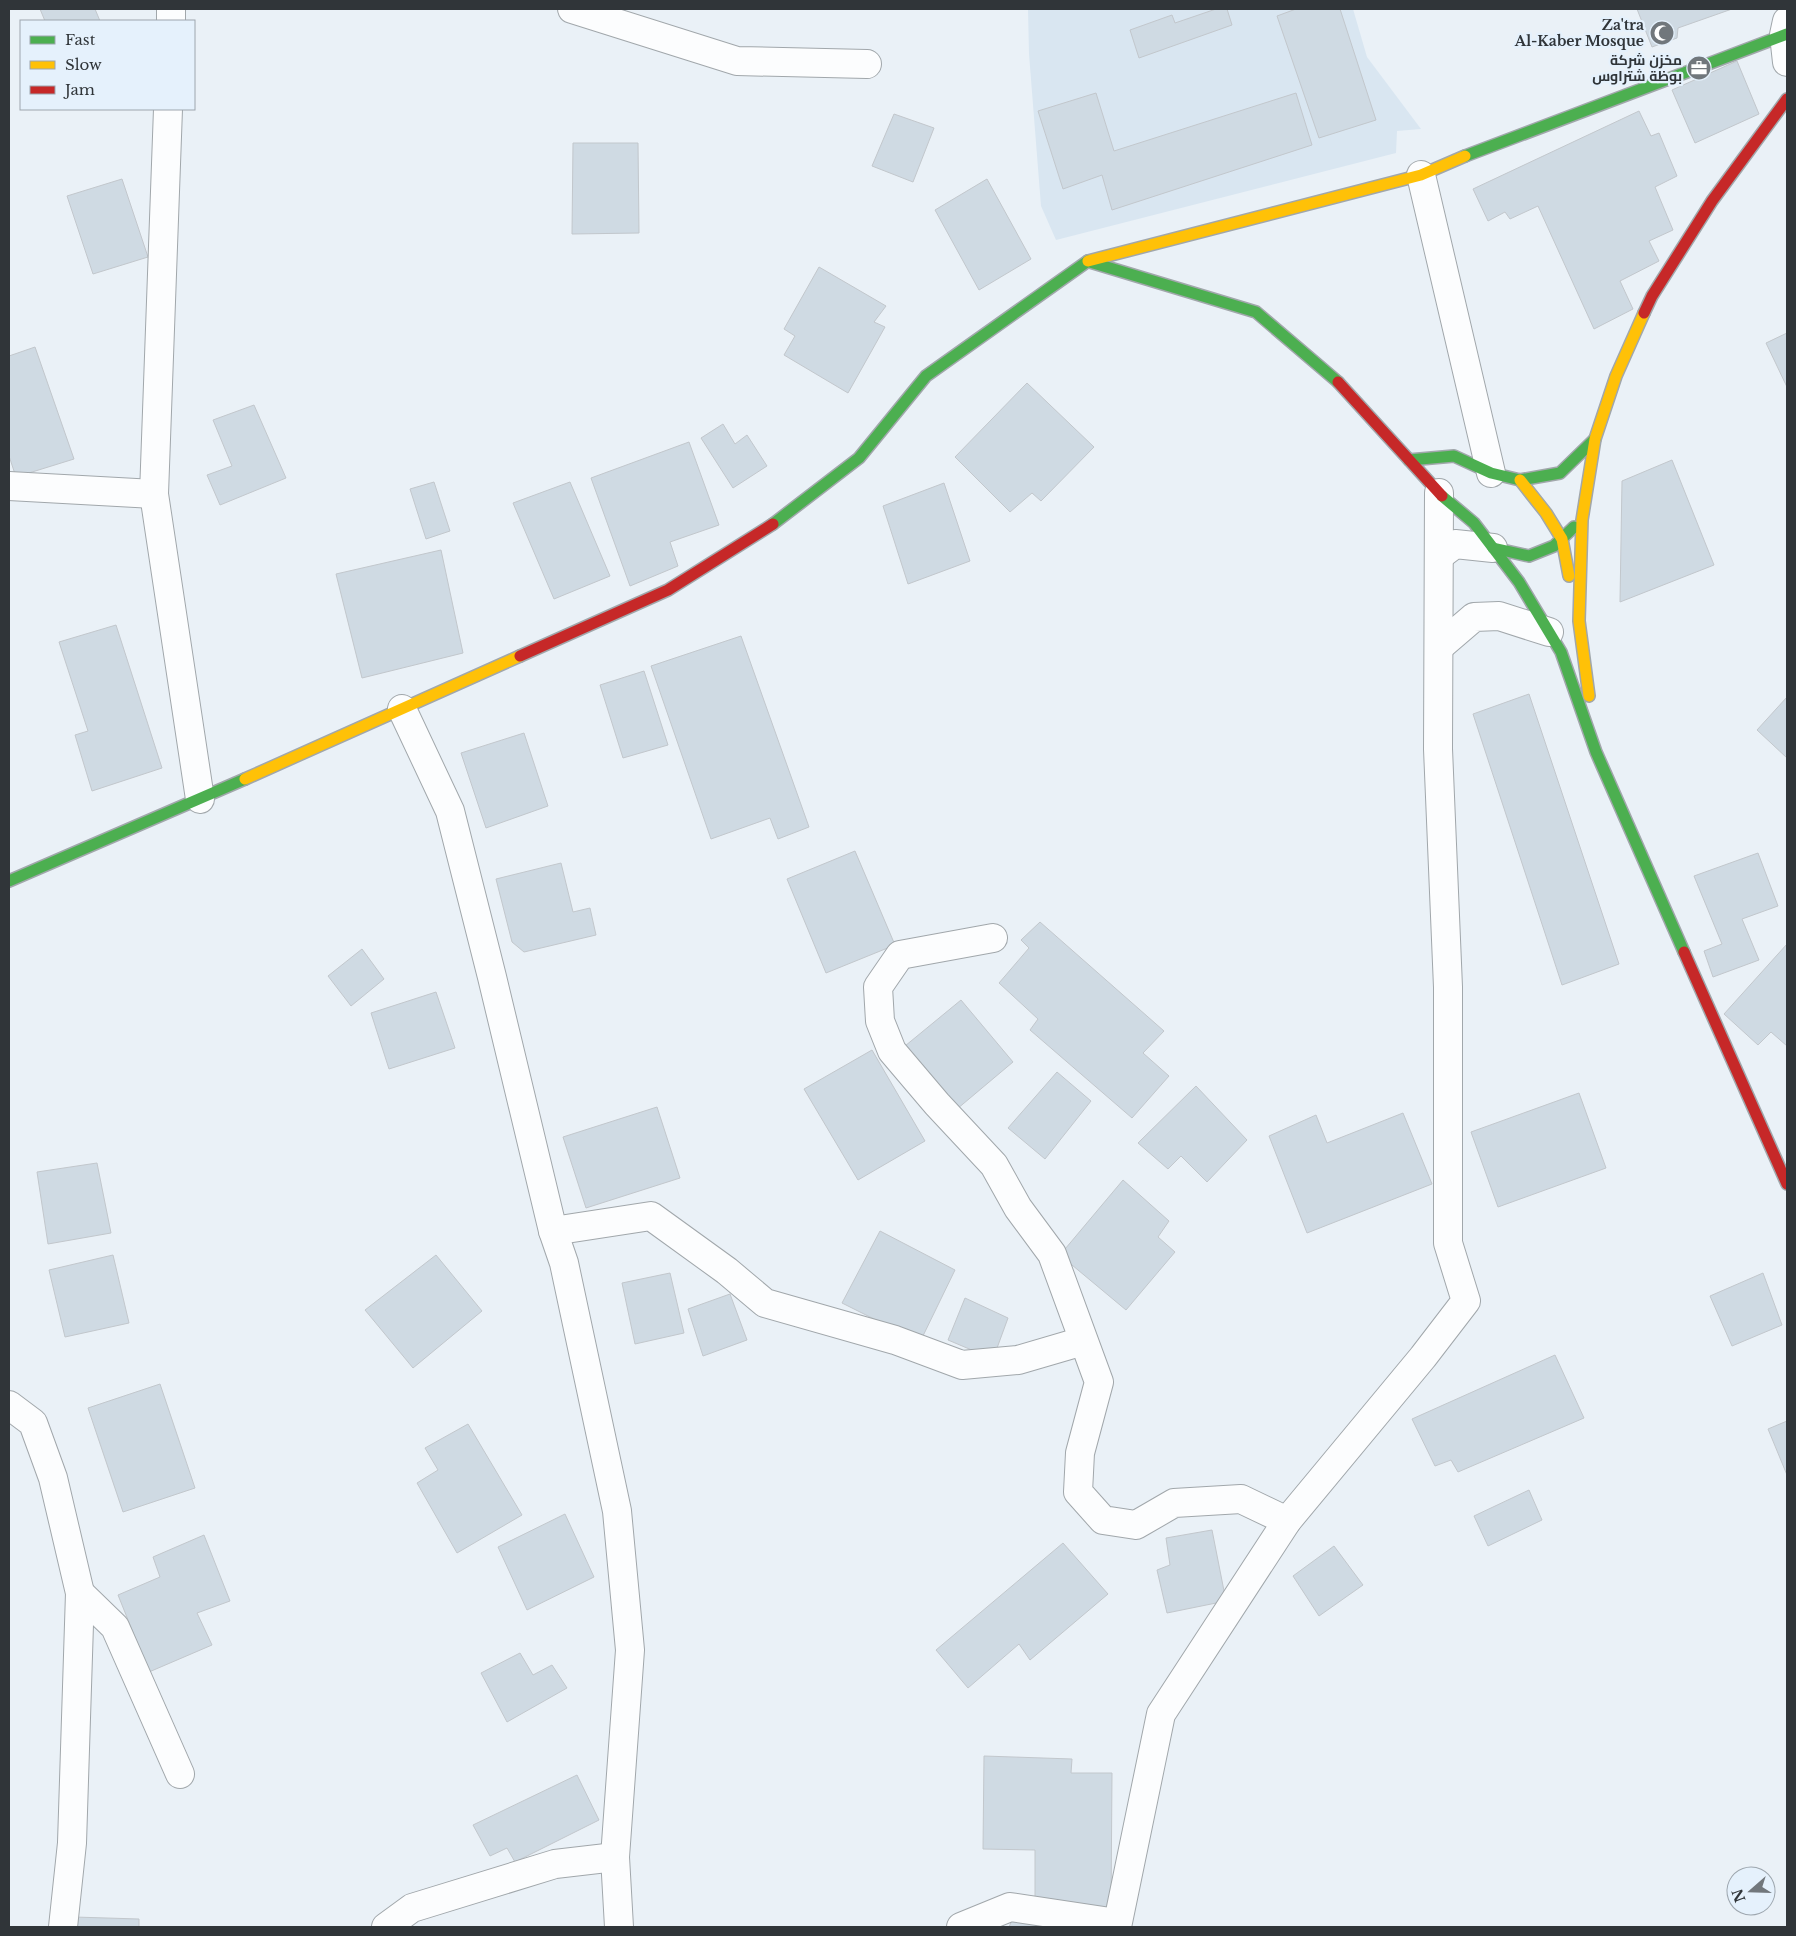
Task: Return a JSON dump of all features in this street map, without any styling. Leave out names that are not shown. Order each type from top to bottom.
[{"type":"street","points":[[572,9],[737,61],[867,64]]},
{"type":"street","points":[[9,882],[668,590],[784,517],[859,458],[926,376],[1088,261],[1421,176],[1465,156],[1786,30],[1787,62]]},
{"type":"street","points":[[1579,621],[1582,520],[1595,439],[1616,376],[1652,296],[1712,201],[1787,99]]},
{"type":"street","points":[[168,110],[154,494],[200,799]]},
{"type":"street","points":[[1421,176],[1491,473]]},
{"type":"street","points":[[1088,261],[1256,312],[1339,383],[1409,460],[1445,488],[1474,523],[1519,582],[1561,652],[1596,752],[1784,1166]]},
{"type":"street","points":[[1409,460],[1454,456],[1491,473],[1520,480],[1560,473],[1595,439]]},
{"type":"street","points":[[1464,474],[1491,473]]},
{"type":"street","points":[[1520,480],[1546,513],[1562,538],[1579,621],[1596,752]]},
{"type":"street","points":[[9,486],[154,494]]},
{"type":"street","points":[[961,1927],[1010,1907],[1117,1925],[1161,1714],[1287,1521],[1423,1356],[1466,1300],[1448,1243],[1448,987],[1438,749],[1439,556],[1445,488]]},
{"type":"street","points":[[1439,556],[1455,544],[1493,548],[1529,556],[1554,546],[1582,520]]},
{"type":"street","points":[[1439,647],[1474,617],[1498,616],[1549,632]]},
{"type":"street","points":[[402,709],[450,811],[553,1230],[564,1263],[618,1512],[630,1650],[615,1856],[619,1927]]},
{"type":"street","points":[[993,938],[900,954],[878,988],[880,1021],[892,1051],[937,1104],[994,1165],[1018,1208],[1052,1254],[1099,1382],[1080,1453],[1078,1492],[1103,1520],[1136,1525],[1174,1503],[1241,1499],[1287,1521]]},
{"type":"street","points":[[553,1230],[650,1216],[727,1271],[765,1303],[895,1340],[962,1365],[1018,1360],[1083,1341]]},
{"type":"street","points":[[9,1405],[33,1423],[53,1478],[80,1593],[72,1843],[63,1927]]},
{"type":"street","points":[[80,1593],[115,1627],[180,1774]]},
{"type":"street","points":[[386,1927],[412,1908],[440,1899],[555,1864],[615,1856]]},
{"type":"shaded area","points":[[1028,9],[1353,9],[1367,57],[1421,129],[1397,131],[1396,153],[1056,240],[1041,206],[1029,54]]},
{"type":"building","points":[[40,9],[95,9],[100,20],[45,20]]},
{"type":"building","points":[[1216,9],[1227,9],[1232,25],[1139,58],[1130,30],[1172,15],[1175,23]]},
{"type":"building","points":[[1296,9],[1340,9],[1376,120],[1319,138],[1277,16]]},
{"type":"building","name":"Za'tra Al-Kaber Mosque","points":[[1637,9],[1732,9],[1678,28],[1677,38],[1652,47]]},
{"type":"building","points":[[1737,61],[1759,114],[1695,143],[1672,90]]},
{"type":"building","points":[[1096,93],[1114,151],[1296,93],[1312,145],[1112,210],[1102,175],[1063,189],[1038,111]]},
{"type":"building","points":[[1639,111],[1651,136],[1659,133],[1677,176],[1655,187],[1673,230],[1649,241],[1659,261],[1620,281],[1633,309],[1594,329],[1538,206],[1510,219],[1505,212],[1488,221],[1473,189]]},
{"type":"building","points":[[894,114],[934,128],[913,182],[872,166]]},
{"type":"building","points":[[573,143],[638,143],[639,233],[572,234]]},
{"type":"building","points":[[122,179],[148,257],[93,274],[67,196]]},
{"type":"building","points":[[987,179],[1031,259],[979,290],[935,210]]},
{"type":"building","points":[[819,267],[886,306],[874,322],[885,327],[848,393],[784,355],[795,336],[784,329]]},
{"type":"building","points":[[1787,333],[1787,387],[1766,343]]},
{"type":"building","points":[[35,347],[74,459],[16,477],[9,456],[9,356]]},
{"type":"building","points":[[1027,383],[1094,447],[1041,501],[1032,493],[1010,512],[955,457]]},
{"type":"building","points":[[254,405],[286,478],[220,505],[207,475],[232,466],[213,420]]},
{"type":"building","points":[[723,424],[735,444],[747,435],[767,466],[733,488],[701,438]]},
{"type":"building","points":[[689,442],[719,525],[670,542],[678,566],[630,586],[591,478]]},
{"type":"building","points":[[1672,460],[1714,565],[1620,602],[1622,481]]},
{"type":"building","points":[[434,482],[450,531],[426,539],[410,489]]},
{"type":"building","points":[[570,482],[610,576],[554,599],[513,503]]},
{"type":"building","points":[[944,483],[970,561],[908,584],[883,506]]},
{"type":"building","points":[[441,550],[463,653],[362,678],[336,574]]},
{"type":"building","points":[[116,625],[162,768],[92,791],[75,735],[88,731],[59,642]]},
{"type":"building","points":[[741,636],[809,827],[778,839],[770,818],[711,839],[651,666]]},
{"type":"building","points":[[644,671],[668,745],[623,758],[600,685]]},
{"type":"building","points":[[1529,694],[1619,964],[1562,985],[1473,714]]},
{"type":"building","points":[[1787,697],[1787,758],[1757,730]]},
{"type":"building","points":[[524,733],[548,806],[486,828],[461,753]]},
{"type":"building","points":[[855,851],[895,945],[826,973],[787,879]]},
{"type":"building","points":[[1758,853],[1778,906],[1742,919],[1759,960],[1713,977],[1704,951],[1722,944],[1694,876]]},
{"type":"building","points":[[561,863],[573,912],[590,908],[596,935],[524,952],[512,942],[496,879]]},
{"type":"building","points":[[1040,922],[1164,1031],[1143,1053],[1169,1076],[1132,1118],[1030,1030],[1038,1019],[999,983],[1029,948],[1021,940]]},
{"type":"building","points":[[1787,944],[1787,1046],[1771,1032],[1758,1045],[1724,1014]]},
{"type":"building","points":[[362,949],[384,979],[351,1006],[328,976]]},
{"type":"building","points":[[436,992],[455,1048],[389,1069],[371,1013]]},
{"type":"building","points":[[961,1000],[1013,1062],[957,1109],[905,1046]]},
{"type":"building","points":[[872,1050],[925,1141],[858,1180],[804,1089]]},
{"type":"building","points":[[1057,1072],[1091,1101],[1045,1159],[1008,1128]]},
{"type":"building","points":[[1196,1086],[1247,1140],[1207,1182],[1181,1156],[1168,1169],[1138,1143]]},
{"type":"building","points":[[1579,1093],[1606,1168],[1498,1207],[1471,1132]]},
{"type":"building","points":[[657,1107],[680,1178],[586,1208],[563,1137]]},
{"type":"building","points":[[1403,1113],[1432,1184],[1307,1233],[1269,1136],[1316,1115],[1327,1143]]},
{"type":"building","points":[[97,1163],[111,1233],[48,1244],[37,1172]]},
{"type":"building","points":[[1123,1180],[1169,1221],[1158,1237],[1175,1252],[1126,1310],[1060,1255]]},
{"type":"building","points":[[880,1231],[955,1270],[920,1342],[842,1303]]},
{"type":"building","points":[[113,1255],[129,1323],[65,1337],[49,1270]]},
{"type":"building","points":[[436,1255],[482,1311],[413,1368],[365,1310]]},
{"type":"building","points":[[670,1273],[684,1333],[635,1344],[622,1283]]},
{"type":"building","points":[[1763,1273],[1782,1325],[1732,1346],[1710,1296]]},
{"type":"building","points":[[730,1294],[747,1340],[703,1356],[688,1309]]},
{"type":"building","points":[[965,1298],[1008,1318],[993,1359],[948,1340]]},
{"type":"building","points":[[1555,1355],[1584,1418],[1458,1472],[1451,1460],[1435,1466],[1412,1419]]},
{"type":"building","points":[[160,1384],[195,1488],[123,1512],[88,1408]]},
{"type":"building","points":[[1787,1421],[1787,1475],[1768,1429]]},
{"type":"building","points":[[468,1424],[522,1515],[457,1553],[417,1483],[438,1470],[425,1448]]},
{"type":"building","points":[[1529,1490],[1542,1520],[1488,1546],[1474,1516]]},
{"type":"building","points":[[565,1514],[594,1577],[527,1610],[498,1547]]},
{"type":"building","points":[[1212,1530],[1226,1601],[1167,1613],[1157,1570],[1170,1565],[1166,1538]]},
{"type":"building","points":[[204,1535],[230,1601],[197,1613],[212,1645],[149,1672],[118,1595],[160,1577],[153,1557]]},
{"type":"building","points":[[1063,1543],[1108,1594],[1030,1660],[1019,1644],[968,1688],[936,1650]]},
{"type":"building","points":[[1334,1546],[1363,1585],[1319,1616],[1293,1576]]},
{"type":"building","points":[[520,1653],[533,1675],[552,1665],[567,1688],[507,1722],[481,1673]]},
{"type":"building","points":[[984,1756],[1072,1759],[1071,1773],[1112,1773],[1111,1908],[1035,1906],[1035,1850],[983,1849]]},
{"type":"building","points":[[577,1775],[599,1820],[515,1862],[507,1848],[490,1856],[473,1825]]},
{"type":"building","points":[[74,1917],[139,1919],[139,1927],[73,1927]]},
{"type":"building","points":[[1013,1918],[1067,1927],[1009,1927]]},
{"type":"traffic: fast","points":[[1465,156],[1787,34]]},
{"type":"traffic: fast","points":[[773,524],[859,458],[926,376],[1088,261]]},
{"type":"traffic: fast","points":[[1090,262],[1256,312],[1338,382]]},
{"type":"traffic: fast","points":[[1409,460],[1454,456],[1491,473],[1520,480],[1560,473],[1595,439]]},
{"type":"traffic: fast","points":[[1442,496],[1474,523],[1519,582],[1561,652],[1596,752],[1684,952]]},
{"type":"traffic: fast","points":[[1493,548],[1529,556],[1554,546],[1574,527]]},
{"type":"traffic: fast","points":[[9,881],[245,779]]},
{"type":"traffic: slow","points":[[1088,261],[1421,175],[1465,156]]},
{"type":"traffic: slow","points":[[1589,696],[1579,621],[1582,520],[1595,439],[1616,376],[1644,313]]},
{"type":"traffic: slow","points":[[1520,480],[1546,513],[1562,539],[1569,576]]},
{"type":"traffic: slow","points":[[245,779],[520,656]]},
{"type":"traffic: jam","points":[[1644,313],[1652,296],[1712,201],[1787,99]]},
{"type":"traffic: jam","points":[[1338,382],[1442,496]]},
{"type":"traffic: jam","points":[[520,656],[668,590],[773,524]]},
{"type":"traffic: jam","points":[[1684,952],[1787,1184]]},
{"type":"place","name":"Za'tra Al-Kaber Mosque","points":[[1662,33]]},
{"type":"place","name":"مخزن شركة بوظة شتراوس","points":[[1699,68]]}]
